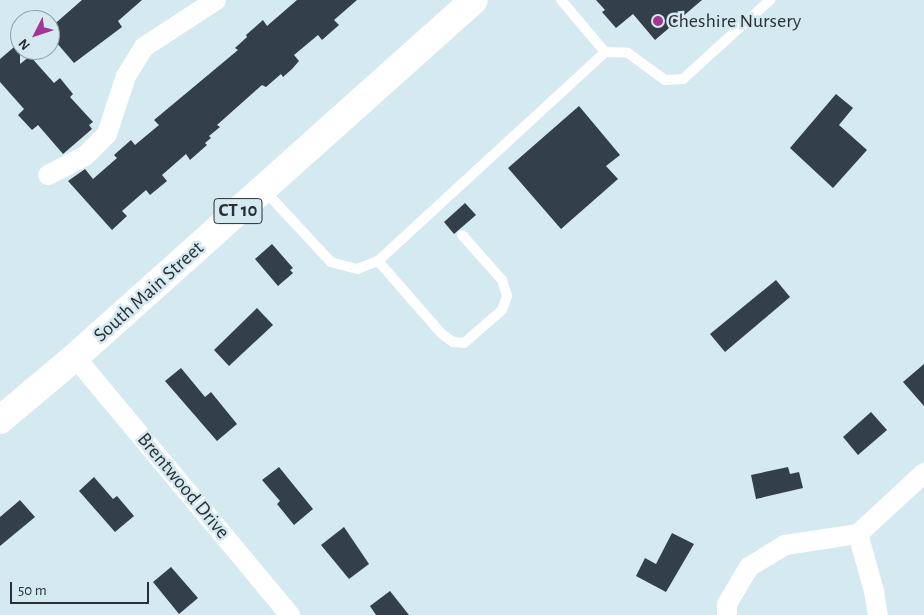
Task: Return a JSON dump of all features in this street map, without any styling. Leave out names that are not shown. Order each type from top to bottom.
[{"type":"highway","name":"South Main Street","points":[[0,420],[75,357],[474,0]]},
{"type":"street","points":[[48,175],[84,156],[107,134],[126,76],[144,47],[216,0]]},
{"type":"street","name":"Brentwood Drive","points":[[75,357],[290,615]]},
{"type":"street","points":[[727,615],[728,604],[749,567],[785,545],[858,534],[924,473]]},
{"type":"street","points":[[858,534],[874,591],[878,615]]},
{"type":"lane","points":[[561,0],[605,52]]},
{"type":"lane","points":[[264,189],[330,262],[356,269],[378,261],[605,52],[628,52],[665,80],[683,79],[770,0]]},
{"type":"lane","points":[[378,261],[442,334],[453,342],[464,343],[502,310],[507,296],[502,280],[462,235]]},
{"type":"building","points":[[82,0],[142,0],[118,21],[122,27],[74,63],[60,47],[60,19]]},
{"type":"building","points":[[297,0],[357,0],[334,20],[339,25],[322,40],[318,35],[294,55],[299,61],[292,69],[283,77],[281,74],[266,87],[262,85],[217,125],[220,127],[209,136],[211,138],[205,143],[207,145],[190,160],[186,154],[162,175],[167,181],[150,195],[146,190],[122,211],[127,216],[112,230],[68,181],[85,169],[93,179],[117,158],[114,155],[131,140],[135,145],[159,125],[154,120],[238,50],[235,48],[263,20],[267,26]]},
{"type":"building","name":"Cheshire Nursery","points":[[596,0],[702,0],[655,40],[633,14],[616,28],[602,12],[605,10]]},
{"type":"building","points":[[10,50],[10,60],[20,60],[20,64],[25,60],[34,60],[54,83],[60,78],[73,94],[70,97],[93,122],[89,125],[92,129],[63,154],[38,125],[32,130],[18,115],[24,109],[0,82],[0,59]]},
{"type":"building","points":[[836,94],[853,108],[839,125],[867,150],[833,188],[790,148]]},
{"type":"building","points":[[579,106],[620,155],[606,166],[618,179],[561,229],[508,168]]},
{"type":"building","points":[[465,203],[476,215],[454,234],[444,222]]},
{"type":"building","points":[[272,244],[293,268],[290,270],[293,273],[278,286],[255,259]]},
{"type":"building","points":[[776,280],[790,297],[725,352],[710,334]]},
{"type":"building","points":[[257,308],[273,325],[229,366],[214,350]]},
{"type":"building","points":[[924,364],[924,406],[903,382]]},
{"type":"building","points":[[181,368],[205,397],[211,392],[237,424],[217,441],[165,381]]},
{"type":"building","points":[[871,412],[887,430],[858,455],[843,437]]},
{"type":"building","points":[[279,467],[313,509],[294,525],[277,504],[280,501],[262,480]]},
{"type":"building","points":[[788,467],[790,474],[799,472],[803,488],[756,499],[751,475]]},
{"type":"building","points":[[94,477],[113,499],[117,496],[134,516],[115,532],[79,491]]},
{"type":"building","points":[[20,500],[35,517],[0,546],[0,517]]},
{"type":"building","points":[[344,527],[369,564],[349,579],[321,545]]},
{"type":"building","points":[[672,533],[694,544],[666,592],[636,576],[645,558],[656,564]]},
{"type":"building","points":[[171,567],[198,598],[179,614],[153,582]]},
{"type":"building","points":[[390,591],[409,615],[376,615],[370,606]]},
{"type":"place","name":"Cheshire Nursery","points":[[658,21]]}]
